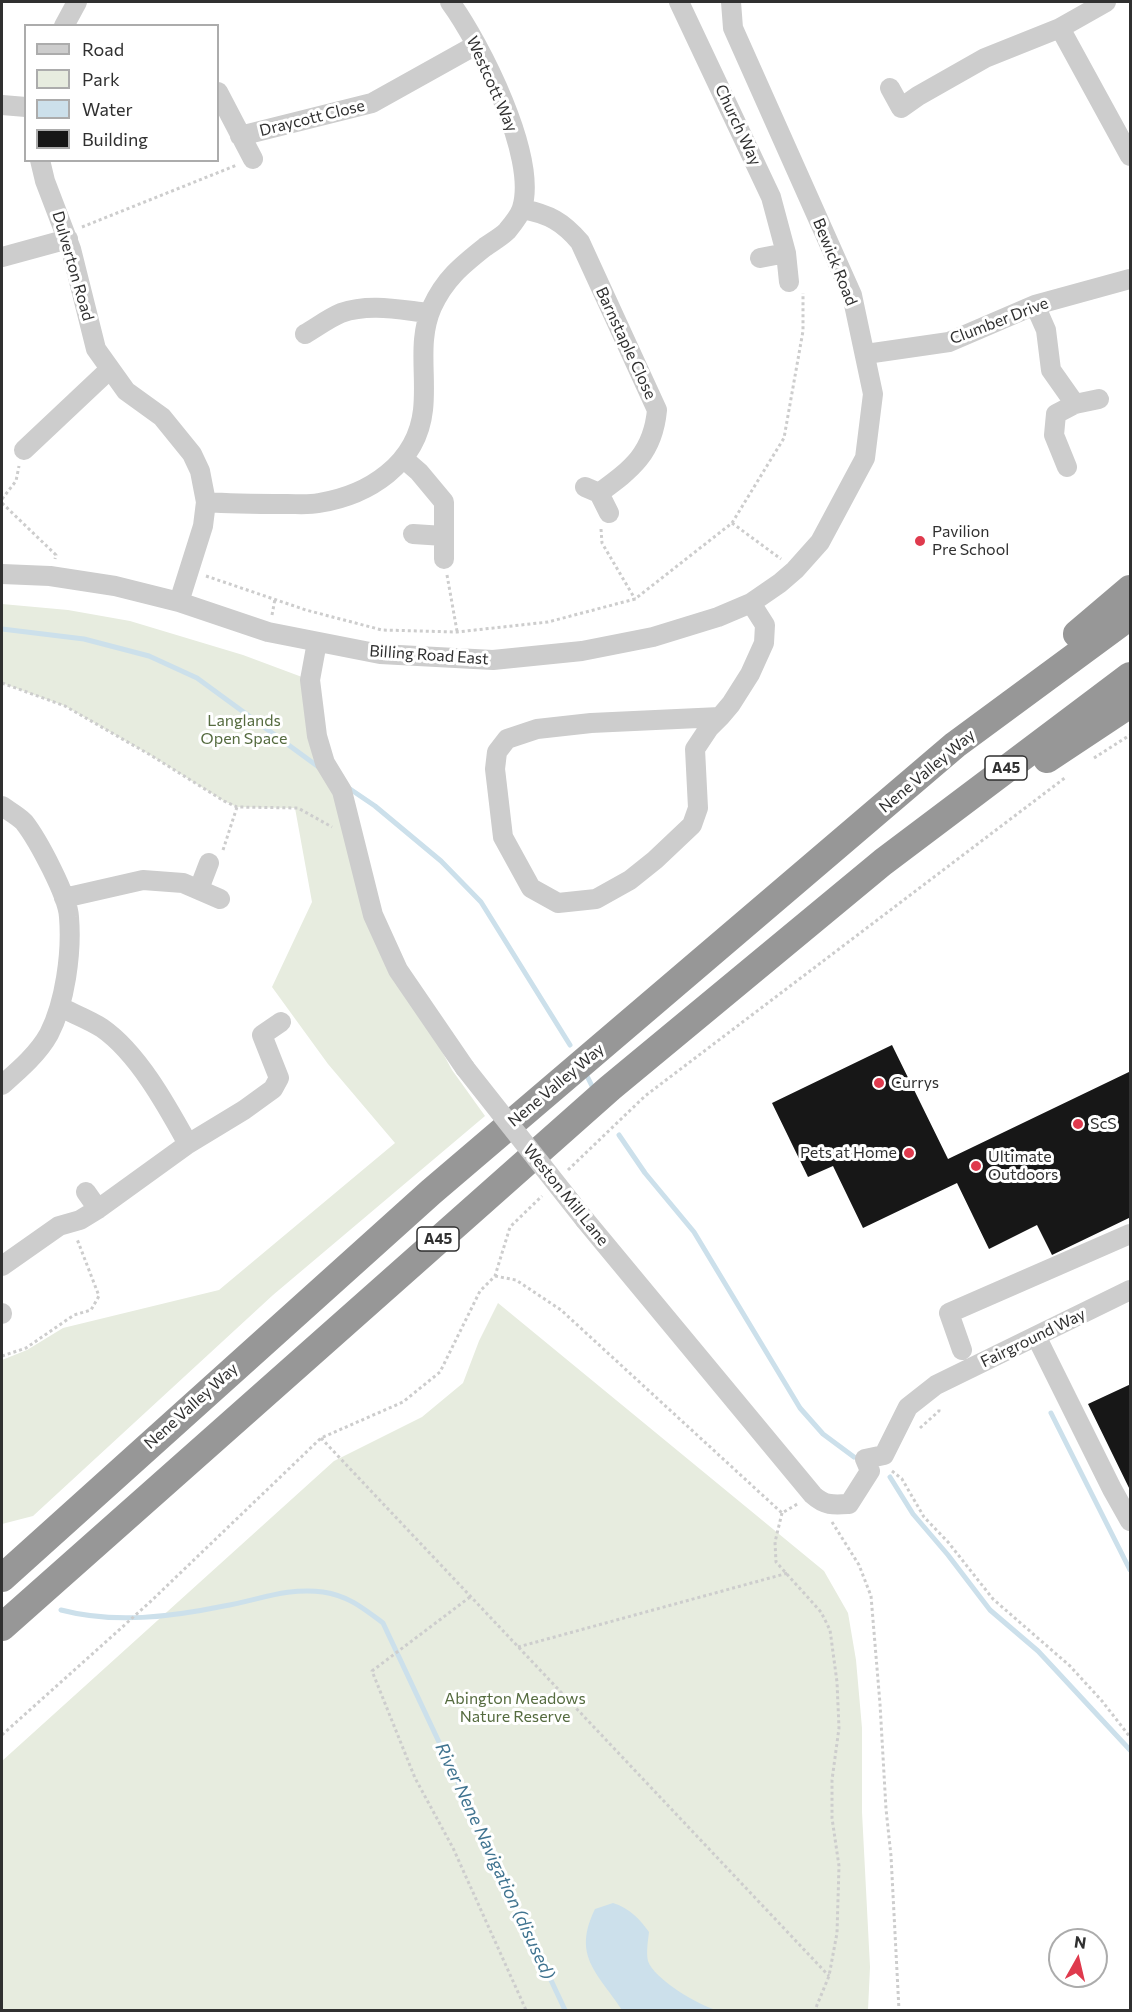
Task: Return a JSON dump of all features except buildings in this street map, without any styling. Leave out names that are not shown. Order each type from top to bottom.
[{"type":"highway","points":[[956,746],[1013,687],[1131,589]]},
{"type":"highway","name":"Nene Valley Way","points":[[2,1578],[430,1192],[956,746],[1131,616]]},
{"type":"highway","name":"A45","points":[[2,1627],[609,1088],[883,862],[1131,676]]},
{"type":"highway","points":[[883,862],[1131,704]]},
{"type":"street","points":[[65,24],[77,2]]},
{"type":"street","name":"Westcott Way","points":[[450,2],[476,45],[503,102],[520,152],[525,186],[522,209]]},
{"type":"street","name":"Church Way","points":[[679,2],[771,197],[796,283]]},
{"type":"street","name":"Bewick Road","points":[[731,2],[733,28],[852,295],[873,394],[865,458],[820,542],[780,583]]},
{"type":"street","points":[[890,88],[901,108],[985,58],[1060,28],[1106,2]]},
{"type":"street","points":[[1060,28],[1131,156]]},
{"type":"street","name":"Draycott Close","points":[[240,135],[372,103],[476,45]]},
{"type":"street","name":"Draycott Close","points":[[219,94],[253,159]]},
{"type":"street","points":[[2,105],[24,107]]},
{"type":"street","name":"Dulverton Road","points":[[40,162],[45,181],[67,236],[96,350],[126,391],[162,417],[192,454],[200,471],[206,502],[203,526],[178,602]]},
{"type":"street","points":[[206,502],[318,504],[353,495],[381,480],[404,459],[422,421],[425,392],[422,345],[429,314],[440,291],[457,268],[507,231],[522,209]]},
{"type":"street","name":"Barnstaple Close","points":[[522,209],[553,218],[567,227],[580,242],[657,410],[656,427],[648,447],[622,476],[592,490]]},
{"type":"street","points":[[2,257],[67,236]]},
{"type":"street","points":[[760,258],[786,253]]},
{"type":"street","name":"Clumber Drive","points":[[866,354],[949,342],[1035,305],[1131,279]]},
{"type":"street","points":[[1035,305],[1046,330],[1051,370],[1075,404]]},
{"type":"street","points":[[305,334],[340,313],[375,306],[429,314]]},
{"type":"street","points":[[24,450],[110,369]]},
{"type":"street","points":[[1066,467],[1054,435],[1056,414],[1075,404],[1099,399]]},
{"type":"street","points":[[404,459],[419,472],[444,502],[444,559]]},
{"type":"street","points":[[592,490],[609,513]]},
{"type":"street","points":[[413,534],[444,536]]},
{"type":"street","name":"Billing Road East","points":[[2,574],[50,576],[116,586],[178,602],[255,628],[380,654],[493,660],[582,651],[653,637],[718,617],[751,603],[780,583]]},
{"type":"street","points":[[720,717],[580,724],[537,729],[507,739],[497,752],[495,769],[503,837],[531,888],[558,903],[596,899],[630,880],[692,825],[698,808],[695,749],[709,728],[720,717],[731,704],[750,674],[764,643],[765,626],[751,603]]},
{"type":"street","name":"Weston Mill Lane","points":[[317,642],[310,680],[317,736],[325,763],[342,791],[373,915],[398,970],[465,1068],[585,1220],[817,1499]]},
{"type":"street","points":[[2,806],[22,821],[41,848],[64,898],[69,915],[68,954],[60,1007],[48,1036],[31,1057],[2,1085]]},
{"type":"street","points":[[199,889],[209,863]]},
{"type":"street","points":[[64,898],[143,880],[183,883],[220,899]]},
{"type":"street","points":[[60,1007],[101,1027],[123,1046],[166,1105],[188,1144]]},
{"type":"street","points":[[2,1266],[59,1226],[80,1220],[98,1209],[188,1144],[244,1110],[273,1089],[279,1078],[262,1035],[280,1022]]},
{"type":"street","points":[[86,1192],[98,1209]]},
{"type":"street","points":[[962,1350],[949,1312],[1131,1234]]},
{"type":"street","name":"Fairground Way","points":[[868,1465],[884,1455],[908,1407],[936,1385],[1131,1290]]},
{"type":"street","points":[[1036,1336],[1112,1489],[1131,1521]]},
{"type":"street","points":[[817,1499],[831,1505],[849,1504],[868,1465]]},
{"type":"path","points":[[67,236],[253,159]]},
{"type":"path","points":[[188,570],[306,610],[382,630],[457,632],[548,622],[635,599],[732,523],[783,438],[803,331],[796,283]]},
{"type":"path","points":[[24,450],[16,481],[2,501],[56,555],[50,576]]},
{"type":"path","points":[[592,490],[602,543],[635,599]]},
{"type":"path","points":[[732,523],[770,549],[795,570]]},
{"type":"path","points":[[444,559],[457,632]]},
{"type":"path","points":[[2,683],[65,706],[237,807],[298,808],[326,825],[354,835]]},
{"type":"path","points":[[1093,758],[1131,735]]},
{"type":"path","points":[[560,1178],[645,1096],[1075,770]]},
{"type":"path","points":[[209,863],[219,862],[237,807]]},
{"type":"path","points":[[2,1735],[122,1628],[321,1438],[403,1402],[440,1372],[480,1291],[495,1276],[510,1227],[544,1194]]},
{"type":"path","points":[[2,1356],[26,1348],[74,1315],[91,1310],[99,1296],[75,1233],[80,1220]]},
{"type":"path","points":[[495,1276],[516,1280],[561,1310],[782,1513]]},
{"type":"path","points":[[321,1438],[829,1977]]},
{"type":"path","points":[[868,1465],[889,1469],[902,1479],[924,1517],[948,1542],[993,1599],[1070,1666],[1131,1737]]},
{"type":"path","points":[[782,1513],[817,1499],[859,1565],[871,1596],[900,2010]]},
{"type":"path","points":[[782,1513],[775,1542],[777,1562],[821,1612],[830,1630],[837,1682],[839,1728],[832,1780],[832,1818],[839,1866],[837,1933],[829,1977],[815,2010]]},
{"type":"path","points":[[518,1647],[788,1573]]},
{"type":"path","points":[[470,1597],[372,1671],[415,1778],[453,1848],[526,2010]]},
{"type":"green space","name":"Langlands Open Space","points":[[2,604],[68,610],[130,621],[243,655],[310,680],[317,736],[398,970],[452,1070],[485,1116],[273,1295],[33,1516],[2,1524],[2,1360],[27,1350],[63,1328],[219,1290],[395,1143],[328,1064],[272,987],[312,902],[295,808],[237,807],[65,706],[2,683]]},
{"type":"green space","name":"Abington Meadows Nature Reserve","points":[[498,1303],[824,1571],[848,1613],[856,1660],[862,1728],[862,1812],[870,1967],[868,2010],[2,2010],[2,1761],[334,1461],[422,1417],[463,1383],[479,1341]]},
{"type":"water","points":[[613,1903],[633,1914],[649,1932],[648,1961],[658,1975],[689,1997],[717,2010],[622,2010],[596,1974],[587,1952],[586,1939],[595,1909]]},
{"type":"waterway","points":[[2,629],[84,639],[149,656],[197,678],[320,768]]},
{"type":"waterway","points":[[347,787],[375,806],[441,861],[481,902],[570,1045]]},
{"type":"waterway","points":[[587,1076],[592,1086]]},
{"type":"waterway","points":[[619,1135],[645,1173],[694,1232],[800,1408],[823,1434],[854,1457]]},
{"type":"waterway","points":[[1051,1413],[1130,1570]]},
{"type":"waterway","points":[[890,1477],[913,1514],[990,1610],[1038,1651],[1130,1750]]},
{"type":"waterway","name":"River Nene Navigation (disused)","points":[[61,1610],[101,1617],[163,1616],[274,1595],[310,1591],[332,1594],[348,1600],[383,1623],[565,2010]]},
{"type":"place","name":"Pavilion Pre School","points":[[920,541]]},
{"type":"place","name":"Currys","points":[[879,1083]]},
{"type":"place","name":"ScS","points":[[1078,1124]]},
{"type":"place","name":"Pets at Home","points":[[909,1153]]},
{"type":"place","name":"Ultimate Outdoors","points":[[976,1166]]}]
